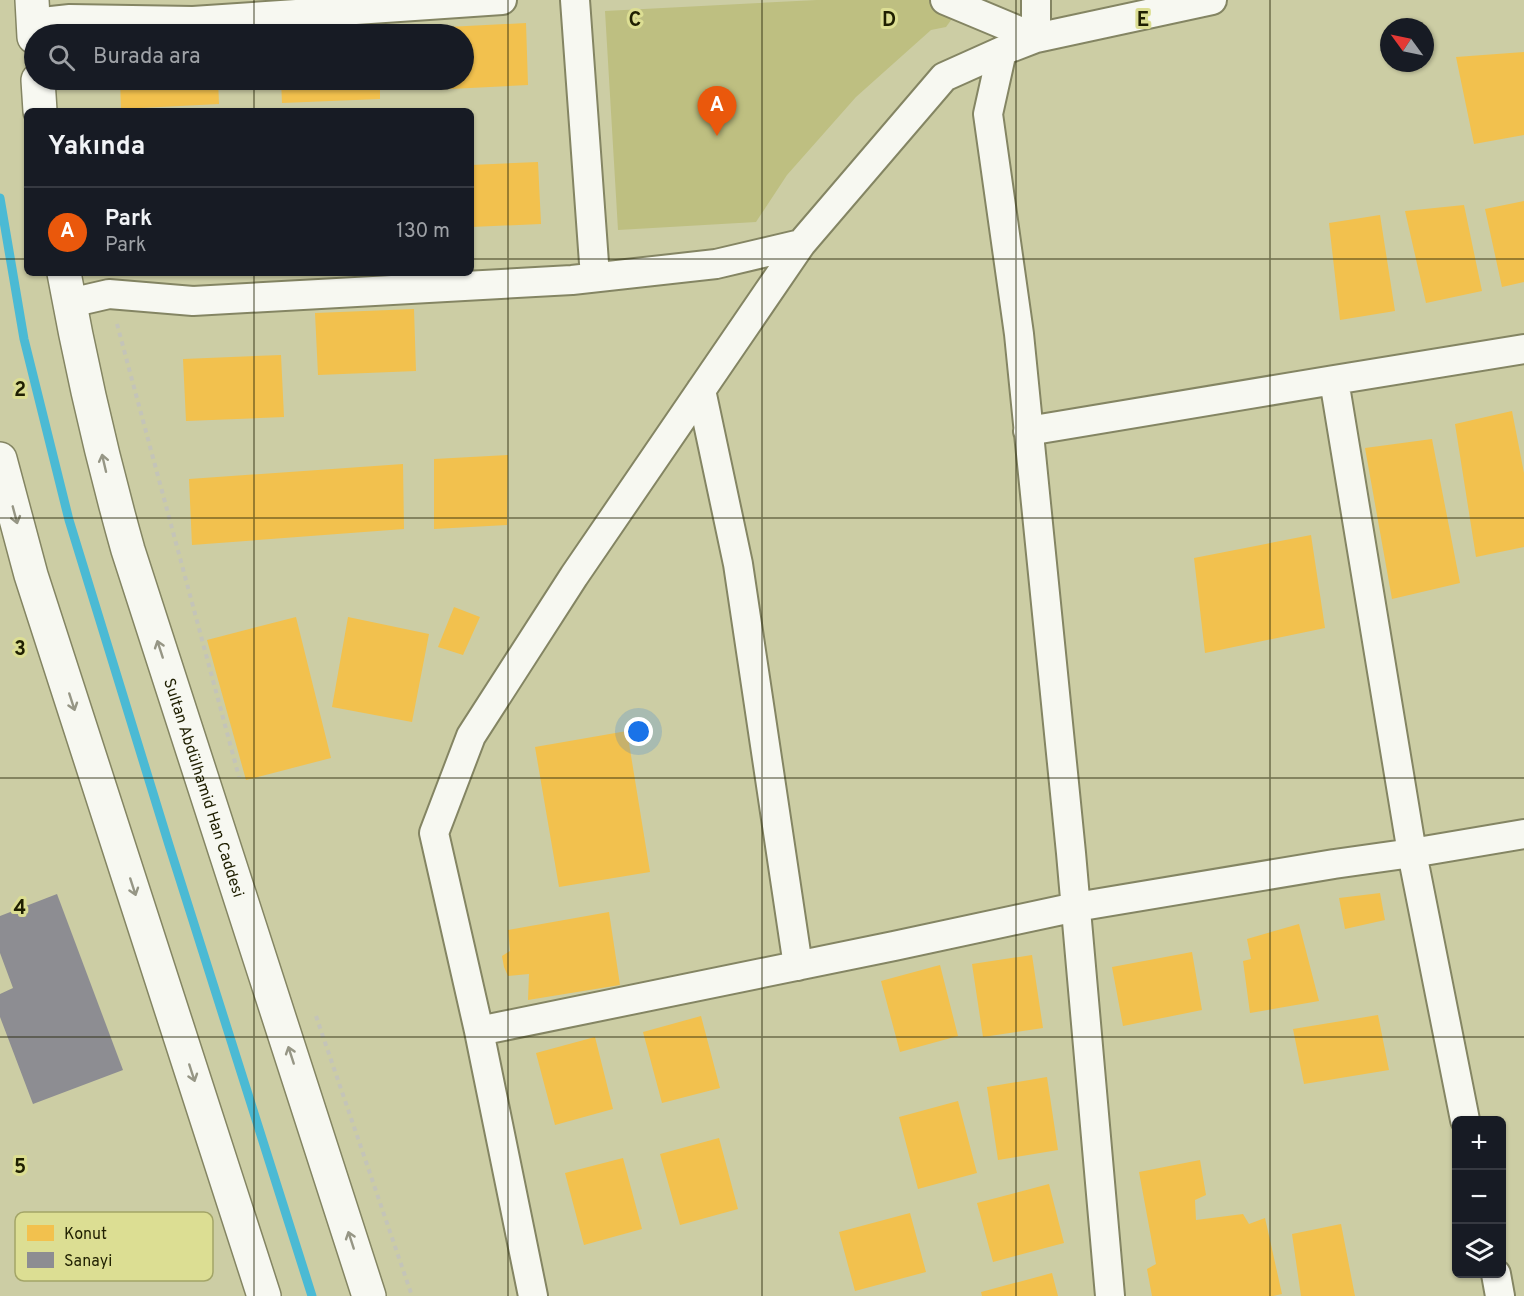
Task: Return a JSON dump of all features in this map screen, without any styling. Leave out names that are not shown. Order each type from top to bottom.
[{"type":"main road","points":[[39,90],[40,108]]},
{"type":"main road","name":"Sultan Abdülhamid Han Caddesi","points":[[67,288],[105,467],[128,550],[369,1296]]},
{"type":"main road","points":[[0,459],[31,575],[264,1296]]},
{"type":"street","points":[[33,20],[193,21],[502,0]]},
{"type":"street","points":[[574,0],[595,278]]},
{"type":"street","points":[[945,0],[1036,38]]},
{"type":"street","points":[[1036,0],[1036,38]]},
{"type":"street","points":[[533,1296],[479,1031],[434,833],[471,736],[574,576],[801,244],[944,77],[1036,38],[1212,0]]},
{"type":"street","points":[[1002,51],[988,114],[1019,334],[1076,907],[1110,1296]]},
{"type":"street","points":[[67,288],[193,302],[595,278],[716,264],[801,244]]},
{"type":"street","points":[[1028,431],[1524,349]]},
{"type":"street","points":[[1334,380],[1412,853],[1464,1116]]},
{"type":"street","points":[[701,390],[738,564],[798,966]]},
{"type":"street","points":[[479,1031],[1076,907],[1524,834]]},
{"type":"street","points":[[1497,1278],[1500,1296]]},
{"type":"path","points":[[109,294],[239,778]]},
{"type":"path","points":[[316,1015],[411,1296]]},
{"type":"green space","points":[[817,0],[947,0],[954,16],[946,27],[931,30],[856,97],[787,175],[756,222],[618,230],[605,11]]},
{"type":"building: Konut","points":[[526,23],[528,85],[474,88],[474,26]]},
{"type":"building: Konut","points":[[1524,52],[1524,135],[1474,144],[1456,57]]},
{"type":"building: Konut","points":[[120,90],[218,90],[219,104],[121,108]]},
{"type":"building: Konut","points":[[281,90],[380,90],[380,99],[282,103]]},
{"type":"building: Konut","points":[[538,162],[541,224],[474,227],[474,165]]},
{"type":"building: Konut","points":[[1524,201],[1524,282],[1502,287],[1485,209]]},
{"type":"building: Konut","points":[[1464,205],[1482,291],[1426,303],[1405,211]]},
{"type":"building: Konut","points":[[1380,215],[1395,311],[1340,320],[1329,223]]},
{"type":"building: Konut","points":[[414,309],[416,371],[318,375],[315,313]]},
{"type":"building: Konut","points":[[281,355],[284,417],[186,421],[183,359]]},
{"type":"building: Konut","points":[[1512,411],[1524,473],[1524,547],[1476,557],[1455,424]]},
{"type":"building: Konut","points":[[1432,439],[1460,583],[1392,599],[1365,448]]},
{"type":"building: Konut","points":[[508,455],[507,525],[434,529],[434,459]]},
{"type":"building: Konut","points":[[403,464],[404,529],[192,545],[189,479]]},
{"type":"building: Konut","points":[[1311,535],[1325,628],[1205,653],[1194,558]]},
{"type":"building: Konut","points":[[454,607],[480,617],[463,655],[438,647]]},
{"type":"building: Konut","points":[[296,617],[331,758],[246,780],[207,640]]},
{"type":"building: Konut","points":[[348,617],[429,634],[412,722],[332,707]]},
{"type":"building: Konut","points":[[627,731],[650,872],[559,887],[535,747]]},
{"type":"building: Konut","points":[[1380,893],[1385,920],[1345,929],[1339,898]]},
{"type":"building: Konut","points":[[609,912],[620,985],[528,1000],[529,974],[508,976],[504,967],[502,956],[510,951],[508,930]]},
{"type":"building: Konut","points":[[1299,924],[1319,1001],[1250,1013],[1243,961],[1251,959],[1247,939]]},
{"type":"building: Konut","points":[[1192,952],[1202,1010],[1123,1026],[1112,967]]},
{"type":"building: Konut","points":[[1032,955],[1043,1028],[983,1037],[972,964]]},
{"type":"building: Konut","points":[[940,965],[958,1036],[900,1052],[881,981]]},
{"type":"building: Konut","points":[[1378,1015],[1389,1070],[1304,1084],[1293,1029]]},
{"type":"building: Konut","points":[[701,1016],[720,1088],[662,1103],[643,1032]]},
{"type":"building: Konut","points":[[595,1037],[613,1109],[555,1125],[536,1053]]},
{"type":"building: Konut","points":[[1047,1077],[1058,1150],[998,1160],[987,1087]]},
{"type":"building: Konut","points":[[958,1101],[977,1173],[918,1189],[899,1117]]},
{"type":"building: Konut","points":[[719,1138],[738,1209],[680,1225],[660,1154]]},
{"type":"building: Konut","points":[[623,1158],[642,1229],[584,1245],[565,1173]]},
{"type":"building: Konut","points":[[1200,1160],[1206,1195],[1195,1200],[1196,1220],[1243,1214],[1249,1224],[1265,1218],[1282,1294],[1273,1296],[1152,1296],[1147,1269],[1156,1264],[1139,1172]]},
{"type":"building: Konut","points":[[1049,1184],[1064,1243],[993,1262],[977,1203]]},
{"type":"building: Konut","points":[[910,1213],[926,1272],[855,1291],[839,1232]]},
{"type":"building: Konut","points":[[1341,1224],[1355,1296],[1301,1296],[1292,1234]]},
{"type":"building: Konut","points":[[1052,1273],[1058,1296],[982,1296],[981,1292]]},
{"type":"building: Sanayi","points":[[57,894],[123,1070],[33,1104],[0,1017],[0,994],[13,988],[0,953],[0,916]]},
{"type":"waterway","points":[[0,198],[24,339],[69,520],[312,1296]]},
{"type":"place","name":"Park","points":[[717,136]]}]
